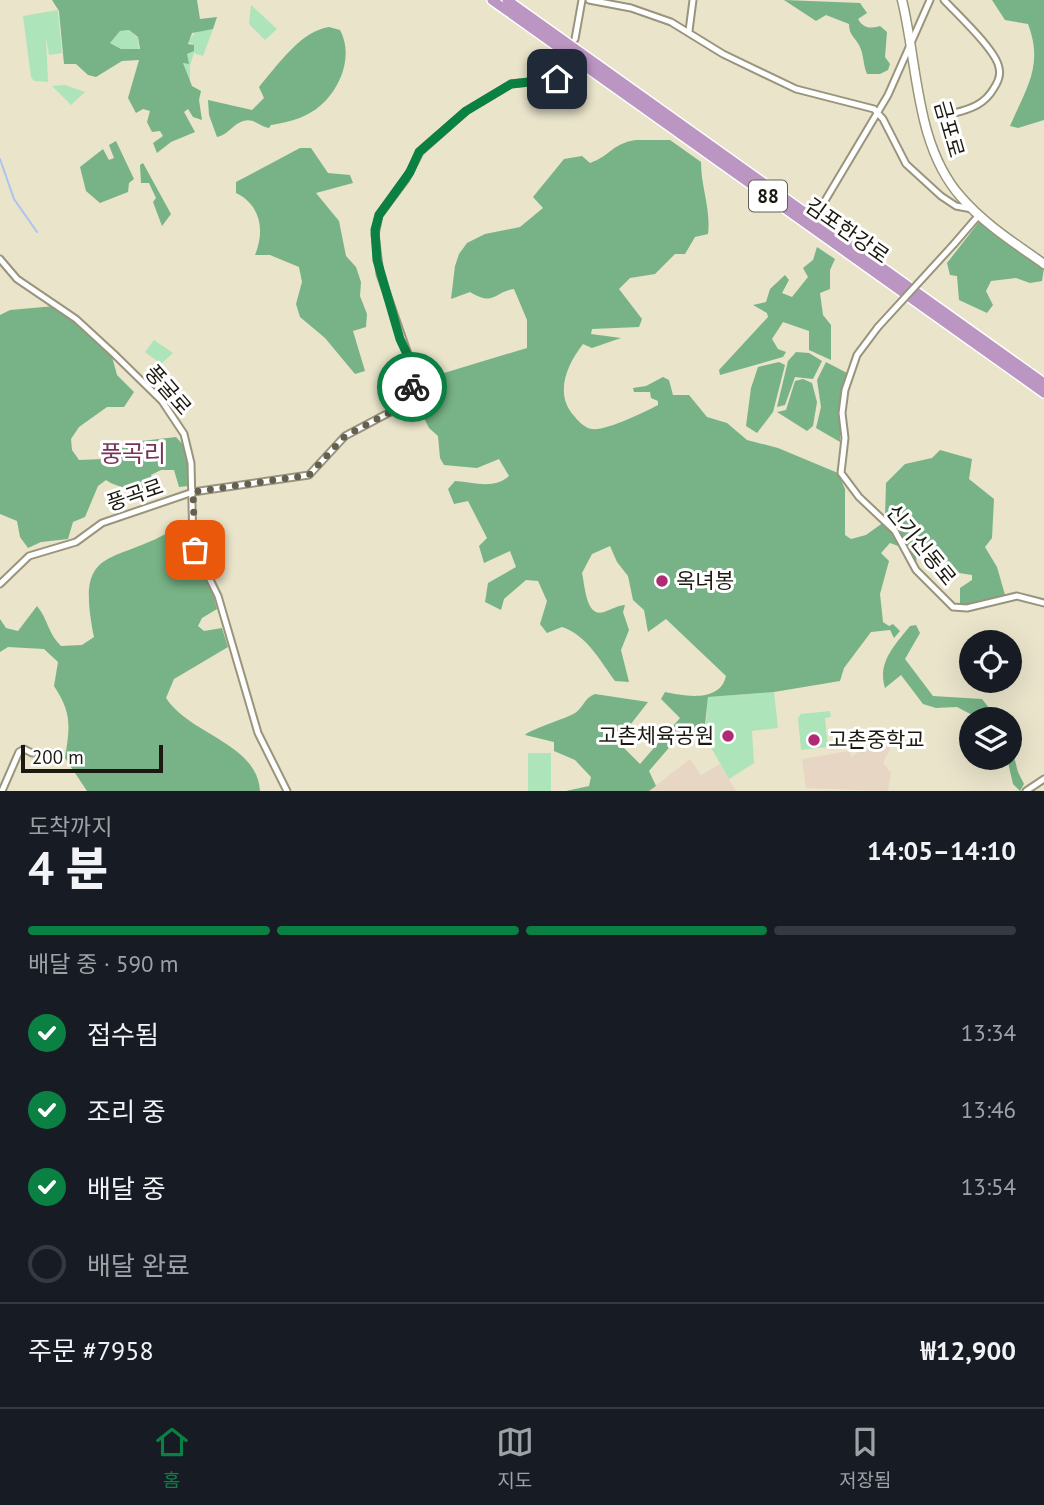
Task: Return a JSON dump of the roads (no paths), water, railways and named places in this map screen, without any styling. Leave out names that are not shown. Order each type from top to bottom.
[{"type":"highway","name":"김포한강로","points":[[492,0],[1044,393]]},
{"type":"highway","name":"김포한강로","points":[[507,0],[1044,383]]},
{"type":"main road","name":"금포로","points":[[902,0],[931,142],[950,183],[976,212],[1044,264]]},
{"type":"street","points":[[575,39],[582,0]]},
{"type":"street","points":[[589,0],[641,12],[689,31],[723,54],[796,89],[869,106],[879,113],[901,159],[941,196],[976,212]]},
{"type":"street","points":[[689,31],[693,0]]},
{"type":"street","points":[[823,204],[879,113],[930,0]]},
{"type":"street","points":[[944,0],[993,55],[999,68],[998,81],[987,98],[976,106],[954,113]]},
{"type":"street","points":[[905,13],[912,20],[921,18]]},
{"type":"street","points":[[902,62],[908,60],[915,64]]},
{"type":"street","name":"풍곡로","points":[[0,584],[35,552],[76,542],[102,523],[193,492],[309,475],[345,436],[400,405],[411,389],[415,374],[380,274],[375,235],[379,215],[410,172],[419,152],[446,126],[511,84],[564,78],[570,63]]},
{"type":"street","points":[[941,196],[950,183]]},
{"type":"street","name":"신기신동로","points":[[976,212],[954,244],[878,327],[857,355],[843,398],[845,438],[840,463],[846,483],[895,531],[916,570],[953,607],[967,608],[1012,596],[1028,597],[1044,603]]},
{"type":"street","name":"풍굴로","points":[[0,259],[18,279],[81,323],[162,401],[187,441],[193,492],[193,545],[218,596],[262,744],[287,791]]},
{"type":"street","points":[[2,791],[21,749],[32,753]]},
{"type":"street","points":[[1026,791],[1044,779]]},
{"type":"waterway","points":[[0,159],[14,199],[37,232]]},
{"type":"place","name":"옥녀봉","points":[[662,581]]},
{"type":"place","name":"고촌체육공원","points":[[728,736]]},
{"type":"place","name":"고촌중학교","points":[[814,740]]},
{"type":"district","name":"풍곡리","points":[[133,454]]}]
